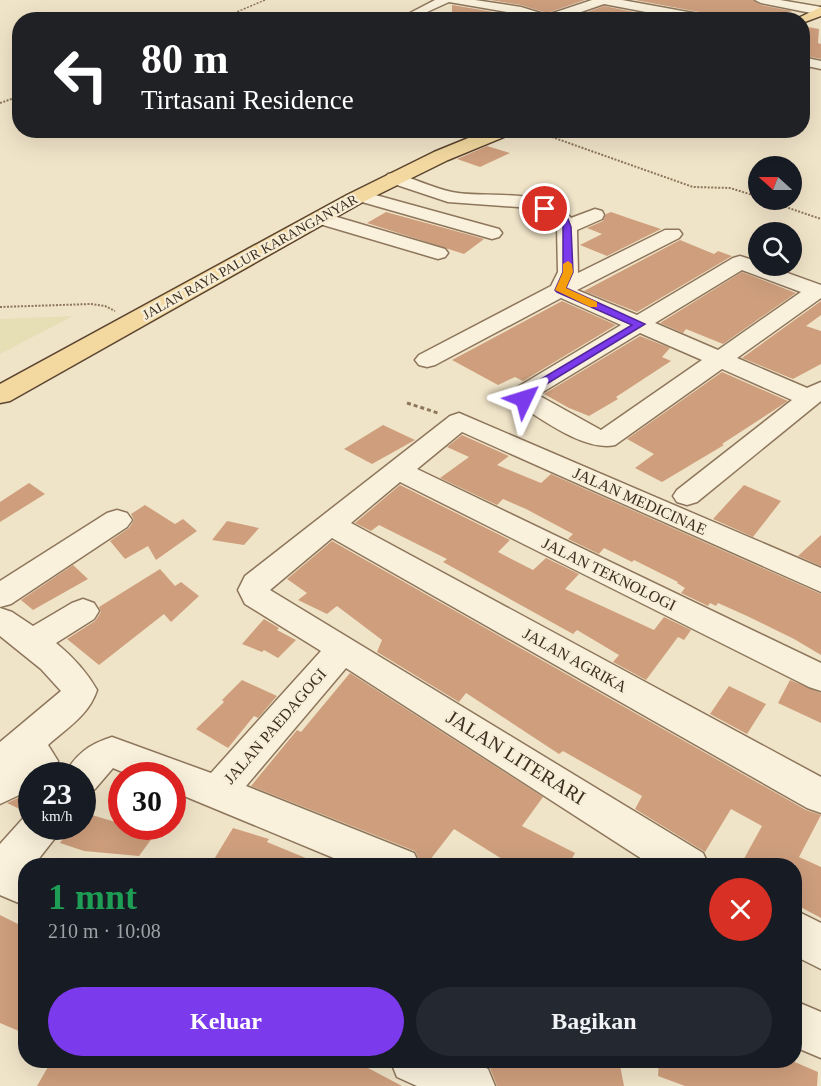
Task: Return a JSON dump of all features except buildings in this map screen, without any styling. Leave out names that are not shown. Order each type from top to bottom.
[{"type":"main road","name":"JALAN RAYA PALUR KARANGANYAR","points":[[0,380],[363,185],[466,138]]},
{"type":"main road","name":"JALAN RAYA PALUR KARANGANYAR","points":[[0,395],[402,174],[486,138]]},
{"type":"street","points":[[418,12],[445,0]]},
{"type":"street","points":[[453,0],[497,5],[524,12]]},
{"type":"street","points":[[569,12],[603,0],[659,12]]},
{"type":"street","points":[[644,8],[656,0]]},
{"type":"street","points":[[761,0],[821,13]]},
{"type":"street","points":[[481,12],[497,5]]},
{"type":"street","points":[[521,11],[538,5]]},
{"type":"street","points":[[753,11],[758,12]]},
{"type":"street","points":[[402,174],[463,194],[522,202],[545,209],[565,220],[568,272],[560,290]]},
{"type":"street","points":[[361,196],[492,233]]},
{"type":"street","points":[[545,209],[570,198]]},
{"type":"street","points":[[567,227],[595,215]]},
{"type":"street","points":[[320,218],[438,253]]},
{"type":"street","points":[[427,360],[672,234]]},
{"type":"street","points":[[740,262],[817,291],[719,359],[606,439],[595,438],[523,397],[525,393],[740,262]]},
{"type":"street","points":[[560,290],[719,359],[815,393]]},
{"type":"street","points":[[687,496],[815,393]]},
{"type":"street","points":[[343,649],[256,596],[254,590],[261,578],[459,421]]},
{"type":"street","name":"JALAN MEDICINAE","points":[[459,421],[821,581]]},
{"type":"street","name":"JALAN TEKNOLOGI","points":[[397,470],[821,678]]},
{"type":"street","points":[[0,596],[117,520]]},
{"type":"street","name":"JALAN AGRIKA","points":[[329,524],[821,796]]},
{"type":"street","points":[[32,642],[82,611]]},
{"type":"street","points":[[0,620],[32,642],[72,679],[79,690],[76,700],[23,753],[33,772],[0,788]]},
{"type":"street","name":"JALAN PAEDAGOGI","points":[[96,762],[100,757],[112,752],[218,792],[343,649]]},
{"type":"street","name":"JALAN LITERARI","points":[[343,649],[676,858]]},
{"type":"street","points":[[218,792],[380,858]]},
{"type":"street","points":[[18,883],[0,875],[29,840]]},
{"type":"street","points":[[802,936],[821,948]]},
{"type":"street","points":[[802,1027],[821,1035]]},
{"type":"street","points":[[432,1068],[471,1086]]},
{"type":"path","points":[[237,12],[265,0]]},
{"type":"path","points":[[553,138],[693,187],[730,188],[748,194]]},
{"type":"path","points":[[794,210],[821,219]]},
{"type":"path","points":[[0,307],[91,304],[105,306],[121,315]]},
{"type":"path","points":[[407,403],[459,421]]},
{"type":"shaded area","points":[[73,316],[0,354],[0,319]]},
{"type":"slow traffic","points":[[568,264],[568,272],[560,290],[594,304]]},
{"type":"route","points":[[524,399],[525,393],[639,324],[560,290],[568,272],[567,227],[565,220],[545,209]]}]
